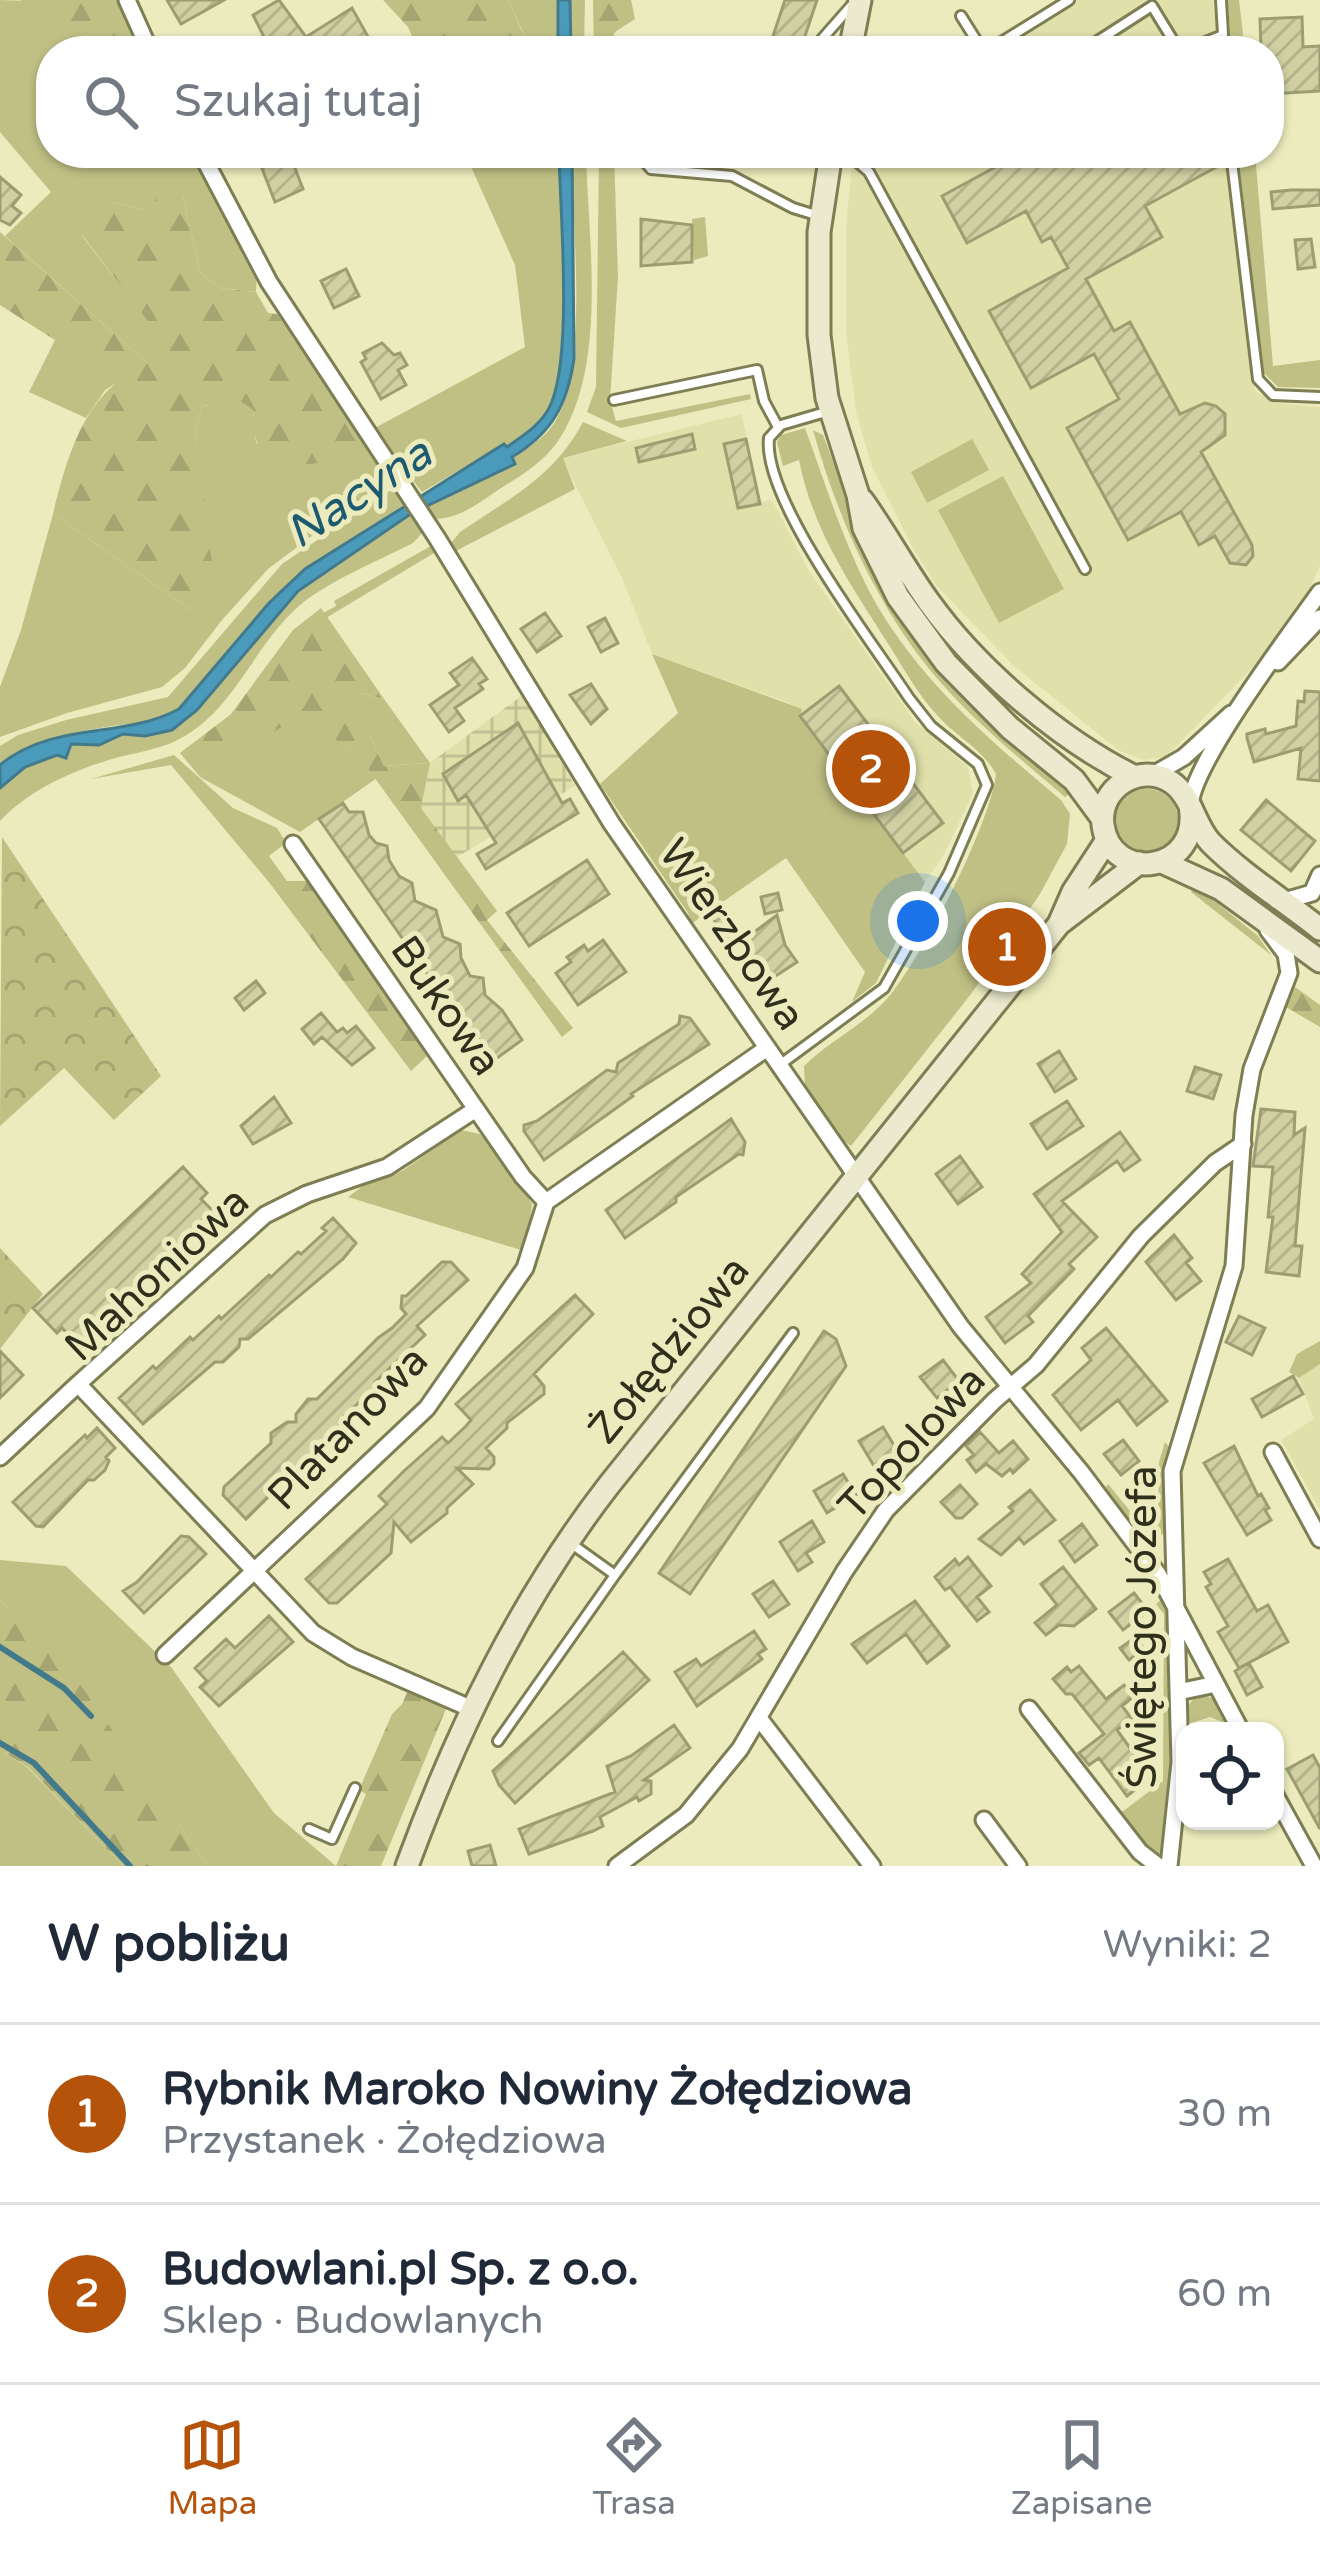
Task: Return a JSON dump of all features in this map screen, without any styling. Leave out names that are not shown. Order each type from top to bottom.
[{"type":"street","points":[[127,0],[143,36]]},
{"type":"street","points":[[852,36],[858,0]]},
{"type":"street","name":"Wierzbowa","points":[[209,168],[276,294],[404,487],[612,824],[961,1327],[1141,1551],[1178,1606],[1235,1722]]},
{"type":"street","points":[[829,168],[821,216],[818,316],[830,411],[864,528],[885,574],[927,639],[1004,722],[1072,777],[1120,855],[1205,879],[1320,963]]},
{"type":"street","points":[[858,495],[927,601],[964,646],[1059,728],[1144,776],[1175,785],[1212,843],[1320,929]]},
{"type":"street","points":[[1150,862],[1176,853],[1187,840],[1192,789],[1238,709],[1320,592]]},
{"type":"street","points":[[1263,676],[1320,618]]},
{"type":"street","points":[[1105,829],[1110,795],[1184,758],[1238,709]]},
{"type":"street","name":"Żołędziowa","points":[[407,1866],[472,1709],[511,1633],[568,1541],[1059,924],[1105,829]]},
{"type":"street","name":"Bukowa","points":[[292,844],[523,1177],[547,1202]]},
{"type":"street","name":"Żołędziowa","points":[[1059,924],[1150,862]]},
{"type":"street","points":[[1284,901],[1312,893],[1320,875]]},
{"type":"street","points":[[1256,913],[1284,950],[1289,973],[1320,963]]},
{"type":"street","name":"Świętego Józefa","points":[[1168,1866],[1180,1777],[1172,1471],[1234,1266],[1252,1069],[1289,973]]},
{"type":"street","points":[[547,1202],[766,1048]]},
{"type":"street","name":"Mahoniowa","points":[[472,1709],[330,1644],[287,1610],[78,1384],[265,1214],[387,1166],[476,1109]]},
{"type":"street","name":"Topolowa","points":[[617,1866],[686,1815],[740,1749],[886,1510],[1036,1365],[1142,1236],[1215,1163],[1243,1144]]},
{"type":"street","name":"Platanowa","points":[[164,1655],[427,1408],[516,1283],[531,1256],[547,1202]]},
{"type":"street","points":[[0,1457],[78,1384]]},
{"type":"street","points":[[1273,1452],[1320,1539]]},
{"type":"street","points":[[1141,1551],[1173,1544]]},
{"type":"street","points":[[1178,1692],[1216,1684]]},
{"type":"street","points":[[1029,1708],[1140,1852],[1158,1866]]},
{"type":"street","points":[[759,1718],[872,1866]]},
{"type":"street","points":[[1284,1811],[1314,1866]]},
{"type":"street","points":[[983,1820],[1018,1866]]},
{"type":"lane","points":[[825,36],[858,0]]},
{"type":"lane","points":[[1010,36],[1069,0]]},
{"type":"lane","points":[[1105,36],[1162,0]]},
{"type":"lane","points":[[1218,36],[1223,34],[1221,0]]},
{"type":"lane","points":[[1152,6],[1170,36]]},
{"type":"lane","points":[[961,16],[975,36]]},
{"type":"lane","points":[[658,168],[732,176],[793,208],[821,216]]},
{"type":"lane","points":[[864,168],[1084,569]]},
{"type":"lane","points":[[1233,168],[1258,379],[1273,395],[1320,397]]},
{"type":"lane","points":[[614,400],[757,370],[764,401],[778,427]]},
{"type":"lane","points":[[780,1065],[884,988],[949,873],[987,785],[978,764],[940,735],[909,698],[792,518],[769,438],[778,427],[830,411]]},
{"type":"lane","points":[[498,1741],[793,1333]]},
{"type":"lane","points":[[568,1541],[615,1575]]},
{"type":"lane","points":[[309,1828],[332,1839],[355,1788]]},
{"type":"shaded area","points":[[1065,0],[1213,0],[1217,36],[1009,36]]},
{"type":"shaded area","points":[[852,168],[1229,168],[1255,391],[1277,403],[1320,407],[1320,565],[1305,599],[1259,661],[1166,757],[1144,760],[1118,750],[1014,666],[936,585],[914,550],[872,467],[856,412],[846,331]]},
{"type":"shaded area","points":[[742,414],[759,503],[770,500],[775,505],[807,568],[915,722],[968,767],[973,794],[925,882],[789,703],[652,654],[622,578],[562,458]]},
{"type":"shaded area","points":[[524,694],[575,786],[457,857],[421,808],[430,763]]},
{"type":"shaded area","points":[[1320,1364],[1320,1510],[1281,1440],[1314,1419],[1299,1378]]},
{"type":"green space","points":[[0,0],[27,1],[72,36],[36,36],[36,168],[200,168],[257,271],[256,292],[220,288],[200,272],[183,197],[144,210],[109,201],[85,225],[82,236],[171,350],[149,365],[5,236],[51,192],[0,132]]},
{"type":"green space","points":[[20,0],[122,0],[138,36],[71,36]]},
{"type":"green space","points":[[383,0],[508,0],[524,36],[412,36]]},
{"type":"green space","points":[[508,0],[558,0],[558,36],[525,36]]},
{"type":"green space","points":[[570,0],[585,0],[584,36],[571,36]]},
{"type":"green space","points":[[593,0],[631,0],[635,19],[614,36],[594,36]]},
{"type":"green space","points":[[1228,0],[1239,0],[1243,36],[1230,36]]},
{"type":"green space","points":[[560,168],[564,281],[559,378],[552,403],[533,428],[507,448],[504,444],[422,492],[373,429],[525,347],[515,265],[472,169]]},
{"type":"green space","points":[[573,168],[587,168],[592,303],[583,380],[573,414],[556,444],[529,470],[467,510],[431,519],[425,506],[515,463],[512,458],[549,430],[562,407],[575,339]]},
{"type":"green space","points":[[599,168],[614,168],[618,277],[610,400],[616,421],[750,394],[751,399],[621,428],[587,412],[596,387]]},
{"type":"green space","points":[[1240,168],[1256,168],[1273,366],[1320,360],[1320,388],[1278,387],[1264,373]]},
{"type":"green space","points":[[160,174],[170,174],[183,197],[200,272],[220,288],[256,292],[268,313],[277,314],[368,451],[311,464],[280,462],[259,447],[253,410],[242,402],[202,406],[195,432],[213,572],[194,612],[53,514],[84,423],[119,381],[0,305],[0,232],[148,364],[170,350],[82,235],[88,207],[109,201],[144,210],[155,203]]},
{"type":"green space","points":[[705,217],[708,256],[694,260],[692,219]]},
{"type":"green space","points":[[277,314],[388,479],[268,569],[185,668],[162,687],[0,737],[0,687],[53,514],[194,612],[203,500],[195,432],[202,406],[242,401],[253,410],[256,443],[367,451]]},
{"type":"green space","points":[[55,340],[120,381],[105,390],[86,418],[29,392]]},
{"type":"green space","points":[[583,422],[627,441],[563,458],[575,489],[454,552],[451,543],[460,532],[545,472]]},
{"type":"green space","points":[[805,428],[850,551],[887,622],[955,705],[1061,800],[1070,814],[1067,844],[1040,894],[971,994],[851,1146],[805,1086],[804,1066],[871,1014],[905,975],[969,855],[996,774],[917,690],[835,557],[799,460],[783,466],[777,442],[781,435]]},
{"type":"green space","points":[[813,430],[823,435],[874,568],[1072,792],[1065,797],[956,699],[899,627],[848,531]]},
{"type":"green space","points":[[972,439],[989,470],[927,503],[911,472]]},
{"type":"green space","points":[[1003,476],[1064,589],[999,623],[938,510]]},
{"type":"green space","points":[[394,488],[406,503],[290,583],[179,709],[153,719],[50,740],[0,765],[0,746],[18,735],[168,697],[282,564]]},
{"type":"green space","points":[[412,513],[424,531],[413,543],[299,606],[201,724],[166,745],[67,776],[24,800],[0,821],[0,788],[25,767],[70,744],[99,745],[123,734],[145,736],[172,730],[187,720],[290,598]]},
{"type":"green space","points":[[429,547],[441,557],[434,553],[326,618],[323,613],[336,606],[334,601]]},
{"type":"green space","points":[[321,608],[384,699],[359,693],[351,710],[384,766],[430,763],[421,808],[497,911],[487,920],[573,1028],[562,1037],[356,752],[298,717],[200,777],[180,753],[231,714],[293,630]]},
{"type":"green space","points":[[652,654],[802,709],[800,716],[925,882],[876,983],[852,1002],[865,972],[786,858],[691,924],[600,784],[678,713]]},
{"type":"green space","points":[[359,693],[384,699],[430,763],[384,766],[350,710]]},
{"type":"green space","points":[[298,716],[356,752],[377,778],[300,832],[200,777]]},
{"type":"green space","points":[[174,755],[233,808],[277,828],[286,843],[269,856],[287,881],[268,881],[171,765],[91,779]]},
{"type":"green space","points":[[1147,789],[1169,798],[1178,820],[1169,842],[1147,851],[1125,842],[1116,820],[1125,798]]},
{"type":"green space","points":[[2,837],[161,1076],[114,1120],[64,1068],[0,1126]]},
{"type":"green space","points":[[268,881],[309,881],[427,1056],[411,1071]]},
{"type":"green space","points":[[1196,886],[1258,936],[1271,955],[1191,892]]},
{"type":"green space","points":[[1295,987],[1320,1005],[1320,1027],[1286,1007]]},
{"type":"green space","points":[[461,1130],[480,1134],[509,1167],[532,1204],[521,1250],[348,1197],[402,1171]]},
{"type":"green space","points":[[0,1248],[43,1294],[0,1349]]},
{"type":"green space","points":[[1320,1341],[1320,1364],[1299,1378],[1289,1372],[1297,1354]]},
{"type":"green space","points":[[1165,1442],[1170,1448],[1164,1533],[1154,1540],[1138,1534],[1104,1490],[1108,1484],[1134,1516],[1158,1513],[1159,1462]]},
{"type":"green space","points":[[0,1560],[66,1566],[171,1667],[274,1813],[336,1866],[208,1866],[56,1651],[0,1600]]},
{"type":"green space","points":[[1165,1596],[1174,1761],[1165,1851],[1155,1856],[1118,1815],[1163,1781],[1164,1614],[1156,1604]]},
{"type":"green space","points":[[0,1600],[56,1650],[208,1866],[123,1866],[28,1767],[0,1750]]},
{"type":"green space","points":[[409,1688],[448,1704],[381,1866],[336,1866],[366,1794],[359,1790],[392,1714]]},
{"type":"green space","points":[[1216,1700],[1228,1722],[1210,1717],[1186,1720],[1190,1702]]},
{"type":"green space","points":[[0,1750],[27,1767],[123,1866],[0,1866]]},
{"type":"water","points":[[558,0],[570,0],[571,36],[558,36]]},
{"type":"water","points":[[560,168],[572,168],[574,359],[562,404],[538,438],[512,457],[515,464],[412,513],[298,591],[197,710],[172,730],[145,736],[123,734],[99,745],[71,744],[66,758],[57,755],[25,767],[0,788],[0,765],[21,751],[179,709],[269,603],[305,569],[529,431],[548,410],[556,389],[564,286]]},
{"type":"building","points":[[167,0],[224,0],[181,24]]},
{"type":"building","points":[[279,0],[305,36],[264,36],[253,15]]},
{"type":"building","points":[[785,0],[817,0],[805,36],[773,36]]},
{"type":"building","points":[[352,8],[368,36],[308,36]]},
{"type":"building","points":[[1302,17],[1303,47],[1320,46],[1320,91],[1284,93],[1284,36],[1261,36],[1260,19]]},
{"type":"building","points":[[262,168],[295,168],[303,189],[275,202]]},
{"type":"building","points":[[994,168],[1215,168],[1145,206],[1162,237],[1086,279],[1114,331],[1130,322],[1180,414],[1205,403],[1225,414],[1225,435],[1201,452],[1252,545],[1253,556],[1246,565],[1230,563],[1215,536],[1199,545],[1181,512],[1128,540],[1067,428],[1119,399],[1094,354],[1031,388],[989,311],[1068,268],[1051,237],[1042,242],[1026,211],[967,243],[942,196]]},
{"type":"building","points":[[0,177],[21,195],[12,206],[21,213],[10,225],[0,220]]},
{"type":"building","points":[[1320,190],[1320,205],[1273,209],[1271,192]]},
{"type":"building","points":[[641,219],[692,225],[692,262],[641,266]]},
{"type":"building","points":[[1311,239],[1315,267],[1298,269],[1295,240]]},
{"type":"building","points":[[346,269],[359,296],[334,308],[321,281]]},
{"type":"building","points":[[382,343],[394,355],[400,353],[407,365],[398,370],[406,385],[381,399],[361,362],[366,359],[363,353]]},
{"type":"building","points":[[692,434],[695,449],[639,462],[636,448]]},
{"type":"building","points":[[746,439],[760,504],[738,508],[724,444]]},
{"type":"building","points":[[545,613],[561,636],[537,652],[521,629]]},
{"type":"building","points":[[605,618],[618,643],[601,652],[588,627]]},
{"type":"building","points":[[472,658],[487,679],[479,684],[483,689],[455,708],[464,721],[449,732],[430,705],[459,685],[450,673]]},
{"type":"building","points":[[591,684],[607,709],[591,724],[570,695]]},
{"type":"building","points":[[839,686],[943,823],[903,853],[800,716]]},
{"type":"building","points":[[1305,691],[1320,692],[1320,781],[1298,779],[1301,748],[1254,762],[1247,738],[1265,729],[1266,734],[1296,726],[1298,701],[1304,702]]},
{"type":"building","points":[[518,723],[562,803],[570,799],[578,813],[486,869],[477,854],[496,843],[466,795],[458,801],[443,774]]},
{"type":"building","points":[[1266,800],[1315,841],[1291,871],[1241,830]]},
{"type":"building","points":[[343,803],[349,812],[363,812],[369,835],[387,846],[399,876],[412,883],[415,901],[436,910],[443,937],[460,944],[470,976],[483,978],[485,995],[502,1010],[522,1040],[489,1064],[477,1035],[472,1038],[319,819]]},
{"type":"building","points":[[587,860],[609,894],[529,946],[507,913]]},
{"type":"building","points":[[778,893],[782,910],[765,914],[761,897]]},
{"type":"building","points":[[724,905],[745,934],[731,944],[710,915]]},
{"type":"building","points":[[777,915],[785,945],[797,962],[771,979],[741,942]]},
{"type":"building","points":[[603,940],[626,972],[578,1005],[556,973],[584,945],[588,951]]},
{"type":"building","points":[[256,981],[265,993],[244,1010],[235,998]]},
{"type":"building","points":[[321,1013],[337,1032],[343,1028],[347,1033],[356,1026],[374,1048],[352,1065],[322,1037],[314,1044],[302,1029]]},
{"type":"building","points":[[680,1016],[690,1018],[709,1044],[631,1094],[544,1160],[524,1125],[537,1121],[607,1070],[616,1072],[618,1063],[679,1024]]},
{"type":"building","points":[[1059,1051],[1076,1079],[1055,1092],[1038,1064]]},
{"type":"building","points":[[1195,1067],[1221,1075],[1213,1099],[1187,1091]]},
{"type":"building","points":[[274,1097],[291,1123],[253,1144],[241,1126]]},
{"type":"building","points":[[1067,1101],[1083,1126],[1047,1149],[1031,1124]]},
{"type":"building","points":[[1261,1109],[1295,1112],[1294,1135],[1305,1128],[1295,1246],[1302,1246],[1299,1276],[1266,1272],[1273,1167],[1253,1166]]},
{"type":"building","points":[[731,1119],[745,1142],[743,1155],[676,1197],[676,1202],[625,1238],[606,1210]]},
{"type":"building","points":[[1120,1132],[1140,1160],[1124,1171],[1117,1161],[1062,1201],[1097,1237],[1069,1264],[1074,1269],[1028,1316],[1033,1322],[1005,1343],[986,1317],[1031,1283],[1022,1274],[1062,1232],[1034,1194]]},
{"type":"building","points":[[960,1156],[982,1187],[958,1204],[936,1174]]},
{"type":"building","points":[[183,1167],[207,1193],[201,1199],[216,1214],[77,1344],[62,1328],[57,1333],[33,1308]]},
{"type":"building","points":[[333,1218],[356,1243],[343,1259],[248,1339],[240,1339],[239,1347],[223,1362],[215,1362],[143,1424],[119,1398],[153,1366],[156,1369],[190,1337],[193,1340],[301,1254]]},
{"type":"building","points":[[1174,1235],[1192,1258],[1186,1263],[1201,1281],[1176,1300],[1146,1262]]},
{"type":"building","points":[[442,1262],[451,1262],[468,1280],[417,1326],[425,1335],[246,1519],[223,1495],[224,1487],[271,1443],[271,1433],[287,1422],[296,1422],[296,1414],[308,1399],[317,1399],[406,1314],[402,1296]]},
{"type":"building","points":[[575,1295],[593,1314],[534,1374],[544,1394],[507,1423],[486,1448],[494,1464],[489,1469],[457,1468],[473,1484],[447,1513],[411,1542],[394,1522],[391,1553],[337,1603],[329,1603],[306,1579],[387,1504],[379,1496],[404,1471],[442,1437],[448,1443],[466,1426],[471,1420],[456,1404]]},
{"type":"building","points":[[1239,1316],[1265,1328],[1252,1355],[1226,1342]]},
{"type":"building","points":[[1106,1328],[1167,1401],[1137,1425],[1118,1400],[1081,1430],[1053,1395],[1091,1360],[1082,1348]]},
{"type":"building","points":[[824,1331],[836,1339],[846,1366],[690,1594],[659,1573]]},
{"type":"building","points":[[0,1351],[23,1375],[0,1398]]},
{"type":"building","points":[[943,1360],[959,1381],[937,1398],[920,1377]]},
{"type":"building","points":[[1293,1376],[1303,1394],[1262,1417],[1252,1399]]},
{"type":"building","points":[[883,1427],[898,1452],[874,1466],[859,1441]]},
{"type":"building","points":[[97,1428],[115,1448],[106,1457],[105,1470],[88,1480],[43,1527],[36,1526],[13,1502]]},
{"type":"building","points":[[980,1432],[999,1453],[1013,1441],[1028,1459],[1002,1476],[986,1464],[976,1472],[967,1460],[974,1455],[966,1446]]},
{"type":"building","points":[[1123,1440],[1139,1461],[1121,1475],[1104,1454]]},
{"type":"building","points":[[1234,1446],[1271,1520],[1247,1535],[1204,1463]]},
{"type":"building","points":[[843,1474],[856,1495],[827,1513],[814,1491]]},
{"type":"building","points":[[960,1485],[977,1504],[956,1518],[941,1502]]},
{"type":"building","points":[[1030,1490],[1055,1520],[1024,1544],[1019,1538],[1001,1555],[979,1539]]},
{"type":"building","points":[[812,1521],[824,1542],[806,1553],[812,1562],[798,1571],[780,1542]]},
{"type":"building","points":[[1082,1524],[1097,1545],[1075,1562],[1060,1541]]},
{"type":"building","points":[[181,1536],[189,1537],[206,1554],[144,1613],[123,1591]]},
{"type":"building","points":[[968,1557],[991,1586],[977,1597],[989,1612],[977,1621],[950,1587],[945,1590],[935,1577],[955,1559],[959,1565]]},
{"type":"building","points":[[1228,1559],[1257,1611],[1268,1605],[1288,1642],[1239,1668],[1218,1632],[1228,1626],[1206,1587],[1211,1584],[1204,1572]]},
{"type":"building","points":[[1063,1567],[1096,1609],[1074,1626],[1059,1625],[1046,1635],[1035,1623],[1057,1605],[1041,1584]]},
{"type":"building","points":[[773,1581],[789,1604],[769,1617],[753,1594]]},
{"type":"building","points":[[1134,1593],[1148,1611],[1123,1630],[1109,1612]]},
{"type":"building","points":[[915,1601],[949,1646],[927,1663],[906,1634],[867,1663],[852,1644]]},
{"type":"building","points":[[269,1616],[293,1642],[219,1706],[200,1687],[207,1681],[195,1668],[226,1639],[235,1648]]},
{"type":"building","points":[[754,1631],[766,1649],[758,1654],[762,1659],[697,1706],[675,1672],[696,1659],[701,1666]]},
{"type":"building","points":[[1136,1637],[1144,1649],[1129,1660],[1120,1648]]},
{"type":"building","points":[[623,1652],[649,1680],[515,1803],[493,1771]]},
{"type":"building","points":[[1249,1663],[1262,1687],[1247,1695],[1235,1671]]},
{"type":"building","points":[[1079,1666],[1106,1699],[1124,1685],[1133,1697],[1122,1706],[1132,1719],[1117,1730],[1151,1777],[1127,1796],[1099,1758],[1089,1765],[1079,1753],[1104,1734],[1072,1694],[1066,1694],[1053,1679],[1067,1667],[1071,1672]]},
{"type":"building","points":[[674,1725],[690,1748],[644,1780],[651,1781],[651,1794],[600,1817],[603,1826],[593,1831],[529,1854],[519,1829],[615,1792],[607,1766],[631,1756]]},
{"type":"building","points":[[1313,1755],[1320,1768],[1320,1829],[1287,1769]]},
{"type":"building","points":[[490,1845],[496,1866],[472,1866],[468,1851]]},
{"type":"waterway","points":[[0,1647],[64,1688],[91,1716]]},
{"type":"waterway","points":[[0,1743],[34,1763],[130,1866]]},
{"type":"place","name":"Budowlani.pl Sp. z o.o.","points":[[871,769]]},
{"type":"place","name":"Rybnik Maroko Nowiny Żołędziowa","points":[[1007,947]]},
{"type":"water label","name":"Nacyna","points":[[358,492]]}]
